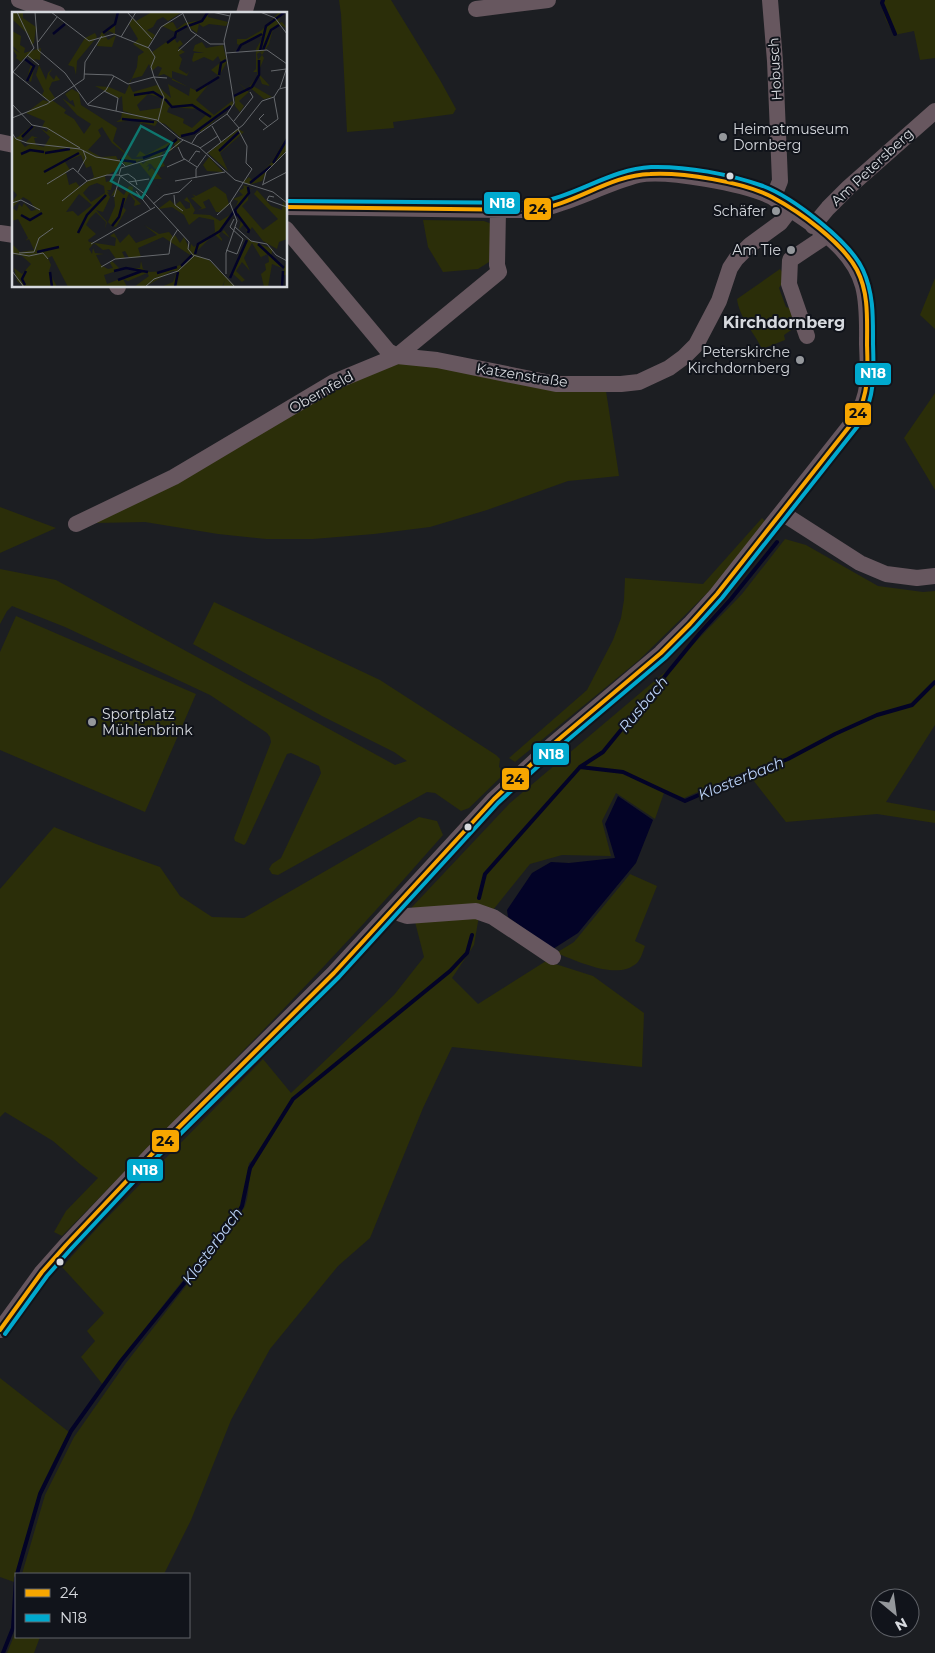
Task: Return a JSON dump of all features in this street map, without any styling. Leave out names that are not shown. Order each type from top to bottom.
[{"type":"street","points":[[19,0],[52,12]]},
{"type":"street","points":[[476,9],[548,0]]},
{"type":"street","name":"Hobusch","points":[[770,0],[775,61],[780,181],[772,197]]},
{"type":"street","name":"Am Petersberg","points":[[813,226],[849,187],[935,111]]},
{"type":"street","points":[[0,1330],[42,1272],[90,1220],[151,1155],[334,973],[467,827],[512,781],[661,653],[690,624],[717,594],[856,418],[868,388],[866,305],[863,286],[854,264],[847,254],[826,236],[760,190],[657,173],[637,176],[547,207],[527,210],[288,207]]},
{"type":"street","name":"Obernfeld","points":[[76,524],[174,477],[334,382],[397,356],[499,272],[497,265],[498,210]]},
{"type":"street","name":"Katzenstraße","points":[[397,356],[437,360],[556,384],[621,384],[648,379],[669,368],[696,345],[719,301],[730,268],[736,258],[780,223],[790,210]]},
{"type":"street","points":[[288,231],[388,351],[397,356]]},
{"type":"street","points":[[807,336],[789,284],[790,260],[826,236]]},
{"type":"street","points":[[782,513],[860,563],[886,574],[917,578],[935,576]]},
{"type":"street","points":[[394,908],[407,916],[476,911],[493,917],[553,957]]},
{"type":"green space","points":[[339,0],[391,0],[456,109],[453,114],[393,122],[394,128],[347,132]]},
{"type":"green space","points":[[883,0],[935,0],[935,58],[920,60],[914,31],[894,35],[881,5]]},
{"type":"green space","points":[[423,220],[484,221],[492,224],[489,262],[478,269],[443,272],[428,247]]},
{"type":"green space","points":[[780,269],[784,279],[779,288],[786,307],[792,309],[797,326],[784,335],[785,340],[762,349],[738,306],[737,299]]},
{"type":"green space","points":[[935,278],[935,329],[920,315]]},
{"type":"green space","points":[[413,363],[606,391],[619,476],[568,481],[487,510],[430,527],[374,534],[313,539],[266,539],[218,534],[145,522],[95,523],[327,391],[394,364]]},
{"type":"green space","points":[[935,393],[935,490],[904,438]]},
{"type":"green space","points":[[0,507],[56,528],[0,553]]},
{"type":"green space","points":[[762,518],[765,521],[711,589],[639,660],[515,762],[509,758],[587,690],[613,640],[621,618],[625,578],[703,584]]},
{"type":"green space","points":[[785,539],[806,545],[878,586],[923,592],[935,591],[935,725],[886,802],[935,811],[935,823],[877,814],[786,822],[746,771],[684,798],[665,790],[655,819],[616,793],[602,821],[611,856],[562,855],[530,864],[493,910],[412,911],[412,907],[510,803],[671,667],[742,594]]},
{"type":"green space","points":[[0,569],[56,580],[395,765],[407,761],[394,752],[322,716],[193,644],[214,602],[380,680],[496,755],[500,759],[499,767],[505,773],[469,808],[461,811],[435,793],[427,792],[278,875],[272,874],[269,869],[272,864],[281,858],[321,773],[319,766],[291,753],[287,754],[246,843],[244,845],[235,841],[234,838],[271,742],[267,733],[210,695],[65,627],[12,606],[0,624]]},
{"type":"green space","name":"Sportplatz Mühlenbrink","points":[[16,616],[196,694],[145,812],[0,750],[0,652]]},
{"type":"green space","points":[[419,817],[437,821],[443,835],[351,938],[256,1038],[62,1236],[54,1232],[66,1211],[98,1178],[53,1141],[5,1112],[0,1117],[0,889],[54,827],[160,867],[180,896],[212,917],[244,918]]},
{"type":"green space","points":[[630,874],[657,886],[635,941],[645,946],[637,963],[629,968],[608,970],[597,968],[556,953],[574,942]]},
{"type":"green space","points":[[479,916],[474,945],[452,978],[478,1004],[546,961],[593,976],[644,1013],[642,1067],[452,1047],[423,1108],[370,1238],[338,1266],[270,1349],[231,1420],[191,1520],[164,1573],[22,1573],[45,1495],[74,1437],[126,1363],[238,1219],[236,1217],[244,1208],[248,1195],[251,1169],[295,1099],[288,1104],[257,1157],[249,1163],[242,1205],[121,1359],[103,1385],[81,1357],[95,1341],[87,1331],[104,1313],[62,1267],[99,1226],[263,1059],[291,1093],[394,995],[424,957],[414,918]]},
{"type":"green space","points":[[0,1378],[69,1432],[40,1494],[15,1573],[14,1582],[0,1577]]},
{"type":"green space","points":[[15,1633],[15,1638],[40,1638],[34,1653],[7,1653]]},
{"type":"water","points":[[618,796],[653,820],[636,863],[578,933],[553,949],[508,917],[507,910],[532,873],[551,862],[569,863],[615,858],[605,824]]},
{"type":"waterway","name":"Rusbach","points":[[883,0],[882,3],[895,34]]},
{"type":"waterway","name":"Rusbach","points":[[580,767],[603,752],[777,542]]},
{"type":"waterway","name":"Klosterbach","points":[[479,898],[485,874],[580,767],[623,772],[685,801],[788,759],[835,734],[877,715],[912,705],[935,682]]},
{"type":"waterway","name":"Klosterbach","points":[[17,1573],[40,1494],[71,1431],[121,1361],[237,1215],[242,1206],[250,1168],[293,1099],[450,971],[467,953],[472,935]]},
{"type":"waterway","name":"Klosterbach","points":[[3,1653],[13,1628],[15,1595]]},
{"type":"transit line","name":"N18","points":[[5,1334],[47,1276],[71,1249],[155,1159],[339,977],[498,803],[556,750],[665,658],[695,628],[722,598],[861,422],[869,403],[873,375],[873,316],[871,297],[863,270],[846,246],[819,221],[789,200],[763,186],[708,172],[651,167],[620,173],[562,196],[531,203],[288,201]]},
{"type":"transit line","name":"24","points":[[0,1330],[42,1272],[66,1245],[151,1155],[334,973],[494,799],[552,745],[661,653],[690,624],[717,594],[856,418],[863,400],[867,374],[867,316],[864,288],[857,270],[841,249],[807,219],[772,197],[746,187],[695,176],[650,174],[620,179],[562,203],[532,210],[288,207]]},
{"type":"place","name":"Heimatmuseum Dornberg","points":[[723,137]]},
{"type":"place","name":"Schäfer","points":[[776,211]]},
{"type":"place","name":"Am Tie","points":[[791,250]]},
{"type":"place","name":"Peterskirche Kirchdornberg","points":[[800,360]]},
{"type":"place","name":"Sportplatz Mühlenbrink","points":[[92,722]]},
{"type":"district","name":"Kirchdornberg","points":[[784,322]]}]
